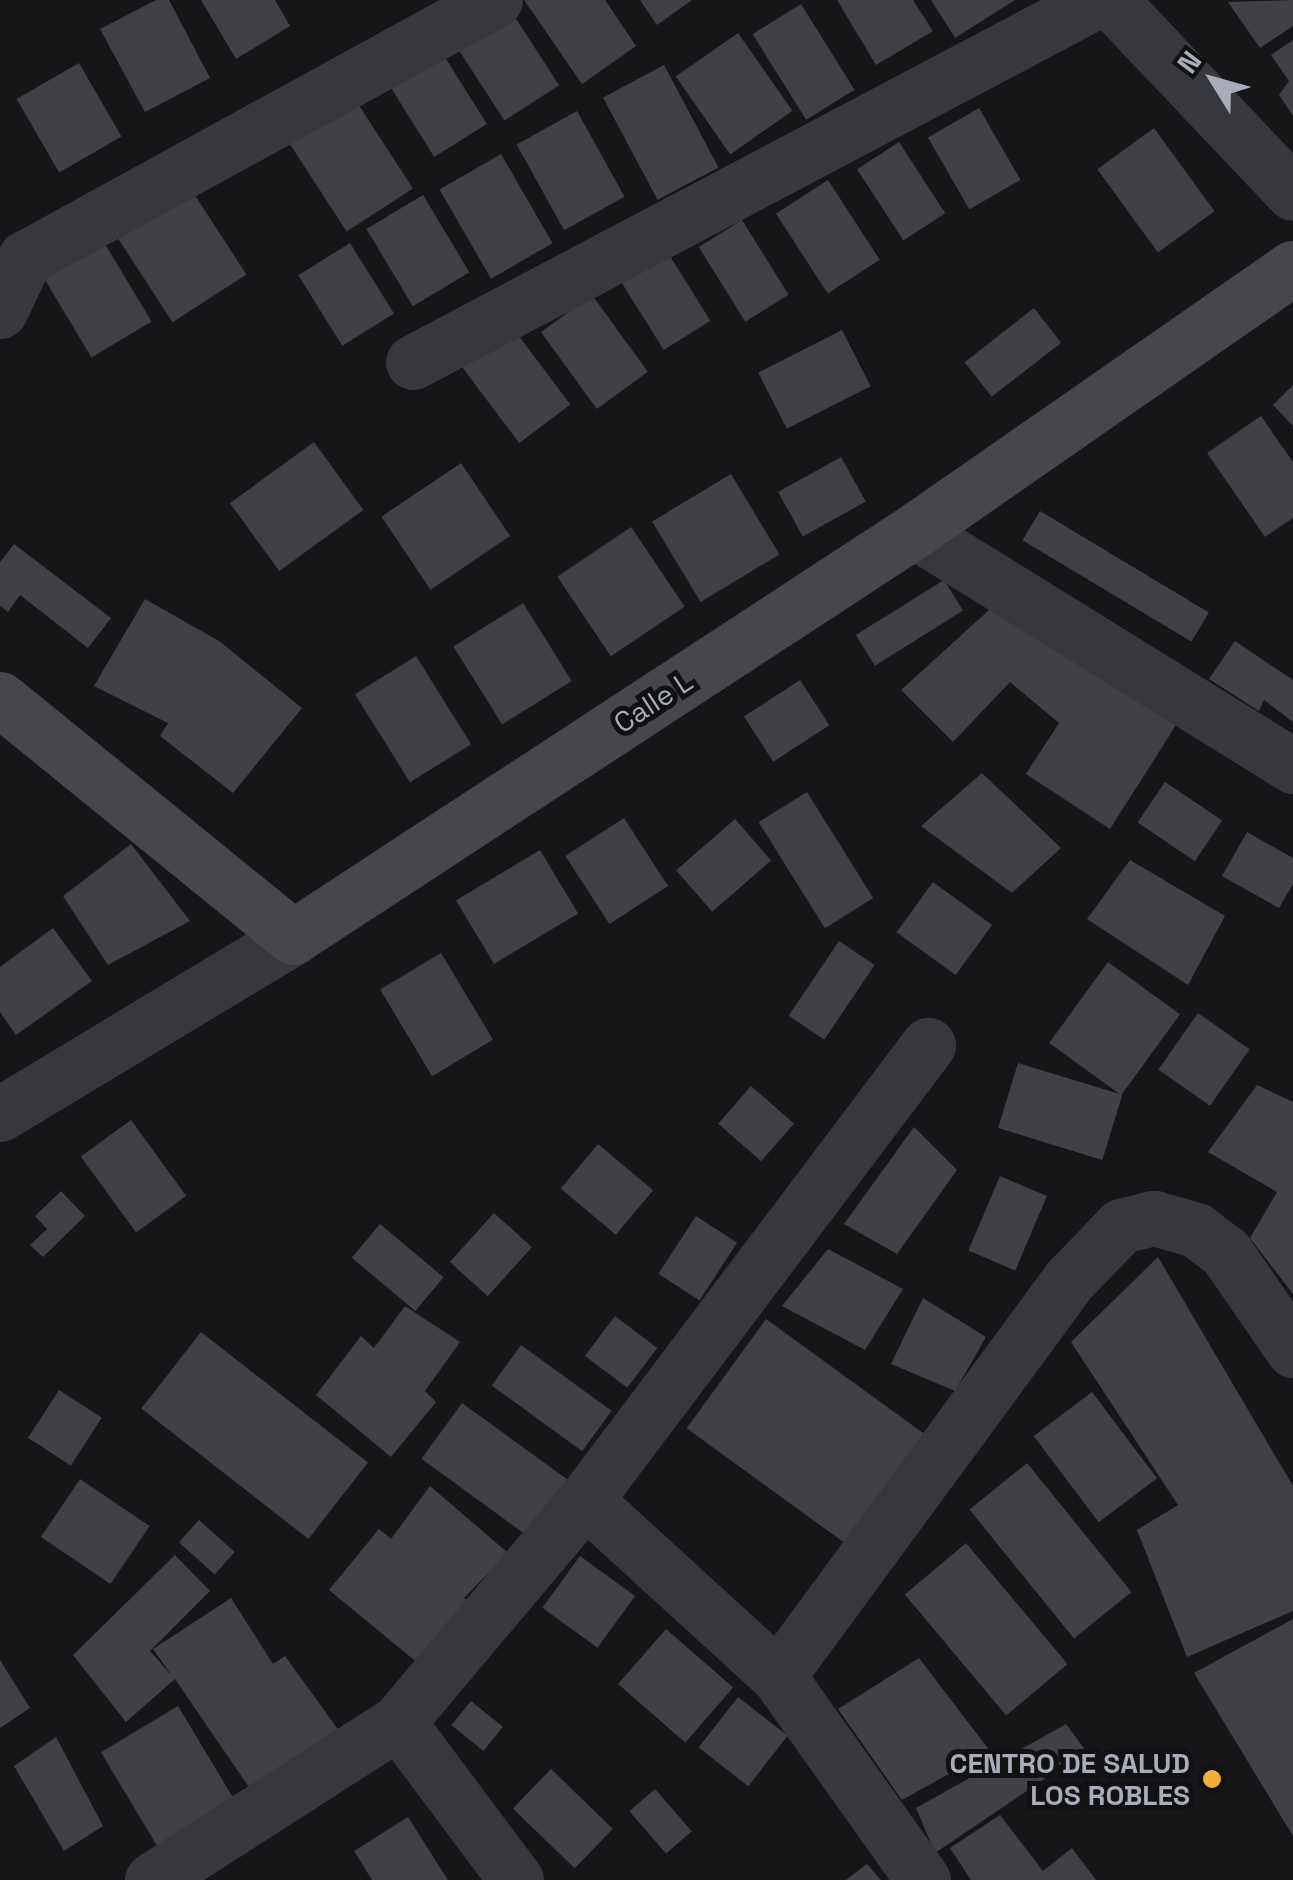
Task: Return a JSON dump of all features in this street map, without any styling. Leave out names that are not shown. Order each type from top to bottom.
[{"type":"main road","name":"Calle L","points":[[293,937],[914,532],[1293,268]]},
{"type":"main road","points":[[0,699],[293,937]]},
{"type":"street","points":[[0,311],[25,258],[495,0]]},
{"type":"street","points":[[413,362],[1098,0]]},
{"type":"street","points":[[1110,0],[1293,193]]},
{"type":"street","points":[[914,532],[1293,766]]},
{"type":"street","name":"Calle L","points":[[0,1114],[293,937]]},
{"type":"street","points":[[152,1880],[398,1722],[585,1500],[928,1045]]},
{"type":"street","points":[[778,1676],[1070,1278],[1121,1226],[1154,1218],[1196,1230],[1226,1253],[1293,1350]]},
{"type":"street","points":[[585,1500],[778,1676],[923,1880]]},
{"type":"street","points":[[398,1722],[516,1880]]},
{"type":"building","points":[[156,0],[169,0],[210,78],[145,112],[100,29]]},
{"type":"building","points":[[201,0],[275,0],[290,26],[236,59]]},
{"type":"building","points":[[524,0],[605,0],[636,46],[582,84]]},
{"type":"building","points":[[640,0],[692,0],[657,25]]},
{"type":"building","points":[[837,0],[913,0],[933,31],[876,65]]},
{"type":"building","points":[[931,0],[1015,0],[955,38]]},
{"type":"building","points":[[1293,0],[1293,26],[1260,48],[1228,2]]},
{"type":"building","points":[[801,4],[855,90],[806,120],[753,34]]},
{"type":"building","points":[[509,8],[559,85],[505,121],[454,43]]},
{"type":"building","points":[[738,33],[792,111],[730,154],[676,77]]},
{"type":"building","points":[[1293,40],[1293,116],[1279,95],[1289,81],[1271,55]]},
{"type":"building","points":[[438,46],[487,124],[434,157],[385,79]]},
{"type":"building","points":[[79,63],[122,137],[59,173],[17,99]]},
{"type":"building","points":[[664,65],[718,167],[658,200],[603,97]]},
{"type":"building","points":[[347,87],[413,188],[347,232],[281,130]]},
{"type":"building","points":[[979,108],[1020,180],[969,209],[928,138]]},
{"type":"building","points":[[577,111],[625,197],[564,230],[517,144]]},
{"type":"building","points":[[1154,128],[1215,211],[1158,252],[1097,169]]},
{"type":"building","points":[[899,142],[945,213],[903,241],[857,169]]},
{"type":"building","points":[[501,154],[552,243],[491,279],[440,190]]},
{"type":"building","points":[[828,180],[880,260],[828,293],[776,214]]},
{"type":"building","points":[[187,183],[246,274],[173,322],[113,231]]},
{"type":"building","points":[[423,195],[469,272],[413,306],[366,229]]},
{"type":"building","points":[[742,220],[789,295],[745,322],[699,247]]},
{"type":"building","points":[[99,234],[152,321],[92,357],[39,270]]},
{"type":"building","points":[[350,243],[394,313],[342,346],[298,275]]},
{"type":"building","points":[[668,253],[710,321],[664,350],[621,282]]},
{"type":"building","points":[[592,295],[648,372],[597,409],[541,332]]},
{"type":"building","points":[[1034,308],[1061,343],[992,397],[965,362]]},
{"type":"building","points":[[512,327],[570,404],[519,443],[461,366]]},
{"type":"building","points":[[842,330],[871,386],[787,429],[758,373]]},
{"type":"building","points":[[1293,385],[1293,426],[1273,405]]},
{"type":"building","points":[[1261,416],[1293,462],[1293,518],[1265,537],[1207,453]]},
{"type":"building","points":[[314,442],[363,510],[279,571],[230,503]]},
{"type":"building","points":[[841,457],[866,502],[803,537],[778,492]]},
{"type":"building","points":[[461,463],[510,536],[431,590],[381,517]]},
{"type":"building","points":[[731,474],[779,555],[701,602],[652,521]]},
{"type":"building","points":[[1040,511],[1209,612],[1191,642],[1022,540]]},
{"type":"building","points":[[631,527],[685,607],[611,656],[557,577]]},
{"type":"building","points":[[14,544],[111,618],[88,648],[20,595],[8,612],[0,606],[0,562]]},
{"type":"building","points":[[944,580],[963,611],[875,666],[856,635]]},
{"type":"building","points":[[145,599],[219,641],[302,708],[233,793],[160,736],[168,723],[94,686]]},
{"type":"building","points":[[1000,600],[1178,722],[1110,829],[1026,774],[1059,723],[1010,682],[953,742],[901,690]]},
{"type":"building","points":[[523,603],[572,681],[502,724],[453,646]]},
{"type":"building","points":[[1235,641],[1293,680],[1293,722],[1264,700],[1259,711],[1209,679]]},
{"type":"building","points":[[416,656],[471,744],[410,782],[355,694]]},
{"type":"building","points":[[800,680],[829,725],[773,762],[744,716]]},
{"type":"building","points":[[982,773],[1061,848],[1012,893],[921,826]]},
{"type":"building","points":[[1165,782],[1222,821],[1195,861],[1138,823]]},
{"type":"building","points":[[807,792],[873,898],[825,928],[759,822]]},
{"type":"building","points":[[624,818],[668,886],[609,924],[565,856]]},
{"type":"building","points":[[735,819],[771,861],[712,912],[676,870]]},
{"type":"building","points":[[1247,832],[1293,858],[1293,884],[1279,908],[1222,876]]},
{"type":"building","points":[[131,844],[190,921],[108,965],[63,896]]},
{"type":"building","points":[[540,850],[578,913],[494,964],[456,900]]},
{"type":"building","points":[[1130,860],[1225,916],[1188,985],[1087,919]]},
{"type":"building","points":[[933,882],[992,925],[956,975],[897,932]]},
{"type":"building","points":[[53,928],[92,981],[16,1035],[0,1012],[0,967]]},
{"type":"building","points":[[839,941],[875,965],[824,1040],[789,1016]]},
{"type":"building","points":[[441,953],[493,1040],[432,1076],[380,990]]},
{"type":"building","points":[[1108,962],[1180,1014],[1121,1095],[1049,1043]]},
{"type":"building","points":[[1198,1013],[1250,1049],[1210,1106],[1158,1070]]},
{"type":"building","points":[[1018,1063],[1122,1095],[1102,1160],[998,1128]]},
{"type":"building","points":[[1257,1085],[1293,1102],[1293,1294],[1250,1238],[1277,1192],[1208,1152]]},
{"type":"building","points":[[751,1086],[794,1123],[761,1161],[718,1124]]},
{"type":"building","points":[[131,1120],[186,1196],[136,1232],[81,1156]]},
{"type":"building","points":[[914,1127],[957,1170],[897,1254],[844,1224]]},
{"type":"building","points":[[598,1144],[653,1190],[616,1235],[561,1188]]},
{"type":"building","points":[[1000,1176],[1047,1196],[1015,1270],[968,1251]]},
{"type":"building","points":[[61,1191],[85,1216],[43,1257],[30,1245],[47,1229],[35,1216]]},
{"type":"building","points":[[494,1213],[532,1247],[488,1296],[450,1262]]},
{"type":"building","points":[[696,1216],[737,1243],[700,1301],[658,1274]]},
{"type":"building","points":[[380,1224],[444,1277],[415,1311],[352,1258]]},
{"type":"building","points":[[828,1249],[903,1289],[865,1350],[782,1306]]},
{"type":"building","points":[[1158,1257],[1293,1486],[1293,1611],[1187,1657],[1137,1530],[1178,1505],[1071,1342]]},
{"type":"building","points":[[923,1298],[986,1337],[955,1391],[891,1364]]},
{"type":"building","points":[[405,1306],[460,1342],[425,1391],[436,1402],[391,1457],[316,1395],[361,1336],[374,1348]]},
{"type":"building","points":[[615,1316],[657,1348],[627,1388],[585,1356]]},
{"type":"building","points":[[766,1319],[924,1434],[844,1543],[687,1428]]},
{"type":"building","points":[[201,1332],[368,1463],[308,1539],[141,1408]]},
{"type":"building","points":[[521,1345],[612,1411],[582,1451],[492,1385]]},
{"type":"building","points":[[59,1390],[102,1418],[71,1466],[28,1438]]},
{"type":"building","points":[[1092,1392],[1157,1478],[1099,1522],[1034,1436]]},
{"type":"building","points":[[462,1403],[571,1482],[531,1538],[421,1459]]},
{"type":"building","points":[[1027,1463],[1131,1592],[1074,1639],[969,1510]]},
{"type":"building","points":[[80,1479],[150,1526],[110,1584],[41,1537]]},
{"type":"building","points":[[430,1486],[508,1553],[464,1598],[475,1607],[419,1664],[329,1590],[379,1529],[391,1539]]},
{"type":"building","points":[[199,1520],[235,1552],[215,1574],[179,1542]]},
{"type":"building","points":[[966,1543],[1068,1664],[1006,1715],[905,1594]]},
{"type":"building","points":[[175,1555],[210,1591],[150,1651],[172,1676],[153,1649],[231,1598],[273,1664],[285,1656],[340,1732],[251,1790],[175,1679],[126,1722],[73,1655]]},
{"type":"building","points":[[580,1556],[635,1596],[597,1648],[542,1608]]},
{"type":"building","points":[[1293,1619],[1293,1836],[1194,1673]]},
{"type":"building","points":[[666,1629],[733,1687],[685,1742],[618,1684]]},
{"type":"building","points":[[919,1658],[990,1751],[902,1800],[838,1709]]},
{"type":"building","points":[[0,1660],[30,1708],[0,1728]]},
{"type":"building","points":[[738,1697],[788,1736],[748,1786],[699,1747]]},
{"type":"building","points":[[471,1701],[503,1727],[483,1751],[451,1725]]},
{"type":"building","points":[[178,1706],[240,1810],[163,1856],[101,1752]]},
{"type":"building","points":[[1066,1724],[1086,1751],[935,1853],[916,1808]]},
{"type":"building","points":[[56,1737],[103,1826],[64,1851],[14,1766]]},
{"type":"building","points":[[551,1769],[613,1829],[575,1868],[513,1809]]},
{"type":"building","points":[[655,1789],[692,1831],[666,1854],[629,1811]]},
{"type":"building","points":[[1000,1815],[1043,1871],[1072,1848],[1096,1880],[971,1880],[950,1848]]},
{"type":"building","points":[[408,1817],[448,1880],[372,1880],[354,1851]]},
{"type":"building","points":[[867,1864],[881,1880],[846,1880]]},
{"type":"place","name":"CENTRO DE SALUD LOS ROBLES","points":[[1212,1779]]}]
